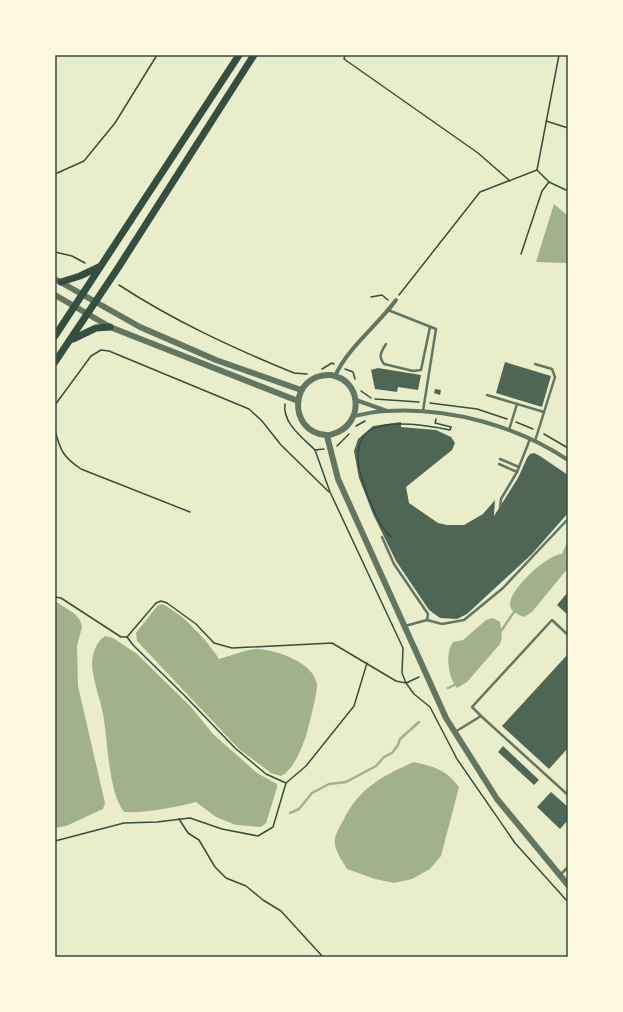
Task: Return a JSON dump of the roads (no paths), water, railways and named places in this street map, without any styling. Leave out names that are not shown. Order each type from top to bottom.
[{"type":"main road","points":[[55,336],[239,55]]},
{"type":"main road","points":[[55,362],[96,302],[254,55]]},
{"type":"main road","points":[[58,280],[80,276],[101,266]]},
{"type":"main road","points":[[71,340],[96,328],[110,327]]},
{"type":"street","points":[[58,280],[140,326],[216,360],[301,390]]},
{"type":"street","points":[[55,295],[110,327],[298,401]]},
{"type":"street","points":[[335,376],[340,366],[358,342],[396,300]]},
{"type":"street","points":[[326,375],[335,376],[348,384],[352,389],[356,400],[354,416],[343,430],[327,436],[314,431],[304,424],[300,416],[298,401],[301,390],[314,378],[326,375]]},
{"type":"street","points":[[356,400],[387,411]]},
{"type":"street","points":[[354,416],[387,411],[423,412],[479,420],[530,438],[568,460]]},
{"type":"street","points":[[327,436],[338,479],[446,718],[497,799],[568,885]]},
{"type":"lane","points":[[388,310],[436,329],[423,412]]},
{"type":"lane","points":[[386,344],[380,354],[380,360],[384,364],[413,371],[421,370],[430,327]]},
{"type":"lane","points":[[535,364],[552,369],[555,377],[535,441]]},
{"type":"lane","points":[[487,395],[544,412]]},
{"type":"lane","points":[[509,430],[517,404]]},
{"type":"lane","points":[[500,508],[501,499],[517,472],[530,438]]},
{"type":"lane","points":[[500,460],[519,467]]},
{"type":"lane","points":[[498,464],[517,472]]},
{"type":"lane","points":[[405,626],[427,620],[442,624],[464,620],[503,588],[568,519]]},
{"type":"lane","points":[[382,537],[394,564],[428,614],[427,620]]},
{"type":"lane","points":[[568,635],[552,620],[472,708],[568,795]]},
{"type":"lane","points":[[455,732],[481,716]]},
{"type":"lane","points":[[560,876],[568,867]]},
{"type":"waterway","points":[[501,631],[514,612]]},
{"type":"waterway","points":[[448,688],[454,685]]},
{"type":"waterway","points":[[290,813],[299,809],[312,793],[329,784],[346,782],[376,766],[384,757],[392,753],[398,745],[400,739],[419,722]]}]
